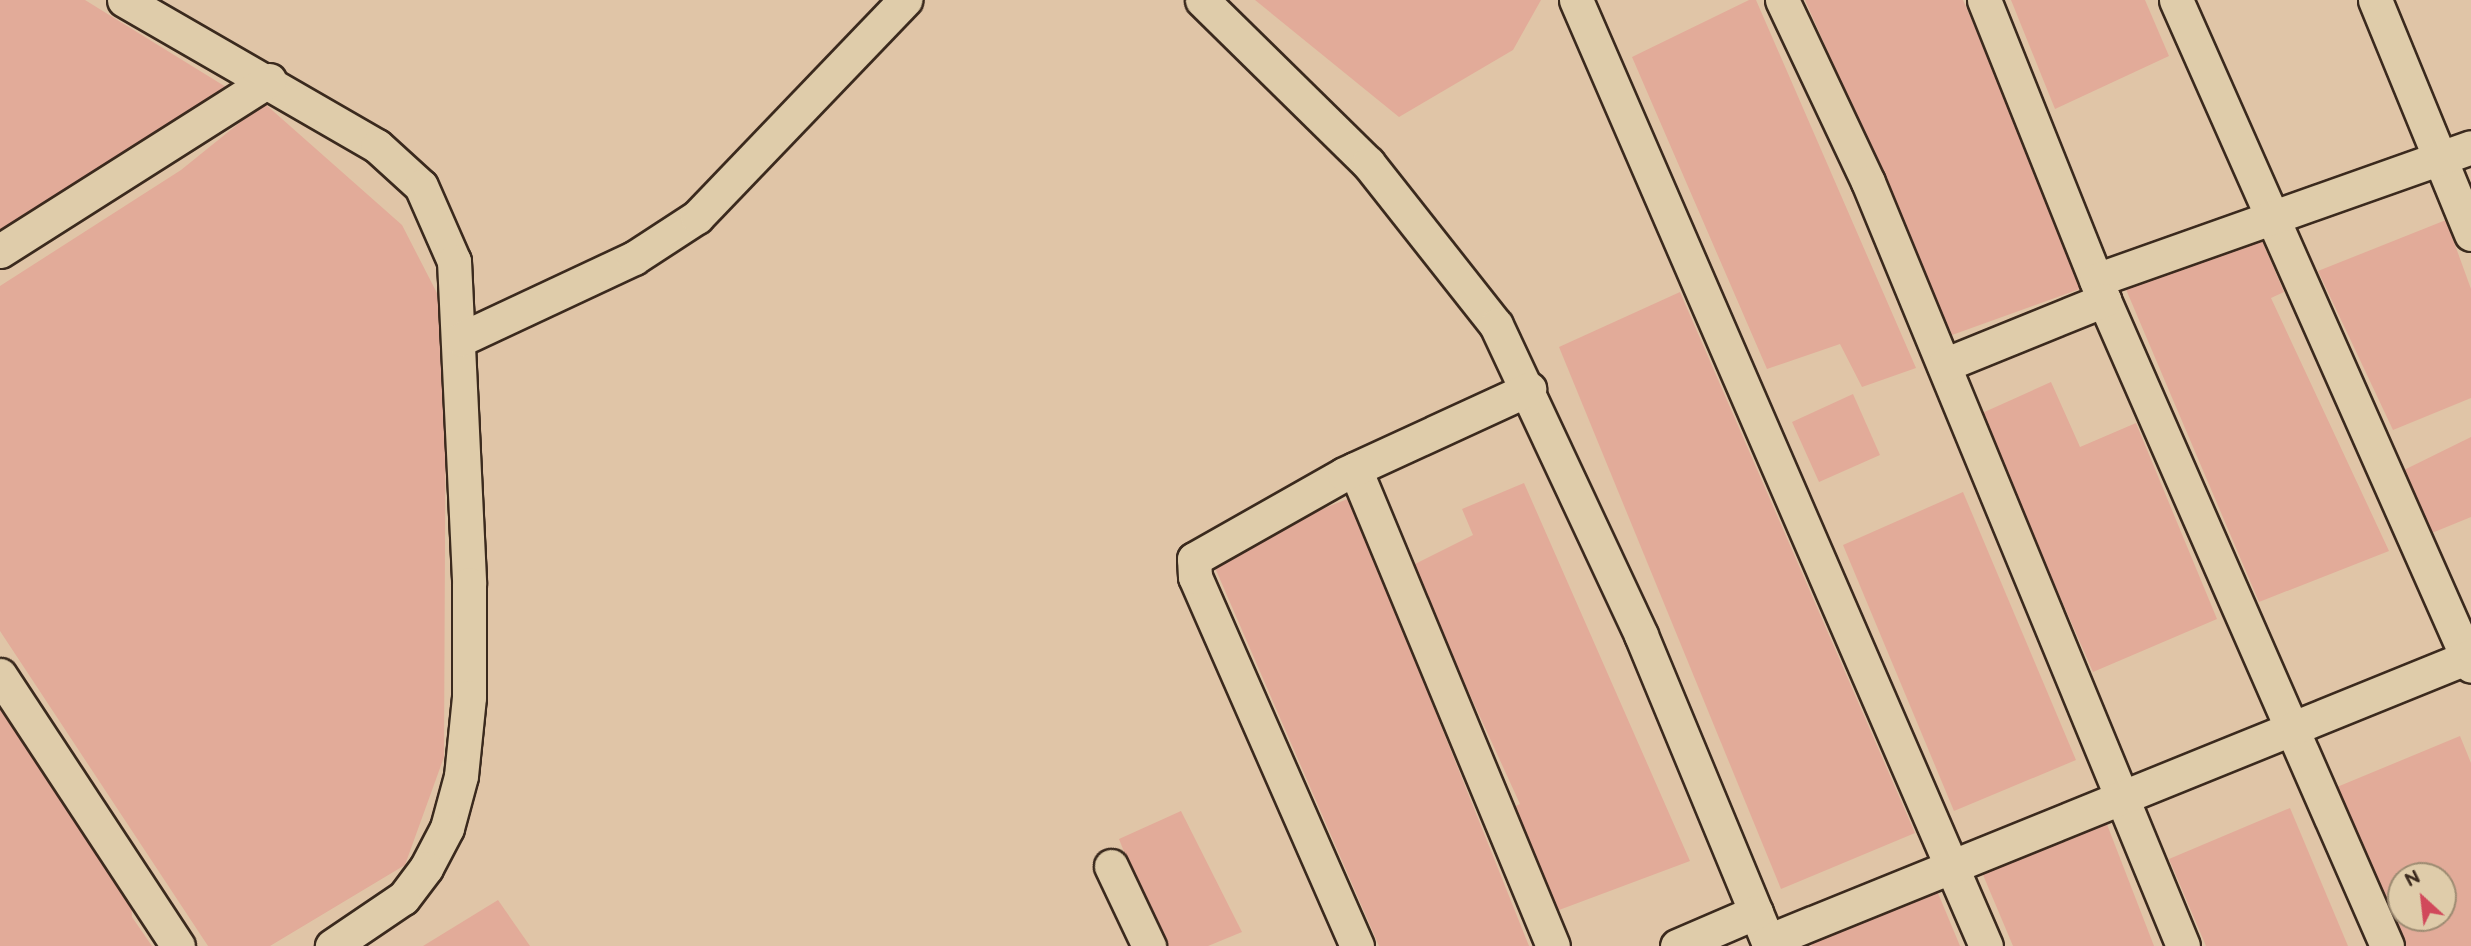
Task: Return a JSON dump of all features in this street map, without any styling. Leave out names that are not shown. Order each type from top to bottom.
[{"type":"street","points":[[124,0],[269,80],[377,146],[421,186],[454,261],[461,339],[469,672],[461,776],[447,828],[426,868],[403,898],[332,946]]},
{"type":"street","points":[[461,339],[634,258],[697,217],[905,0]]},
{"type":"street","points":[[1202,0],[1368,163],[1439,247],[1496,325],[1529,389],[1765,933]]},
{"type":"street","points":[[1576,0],[1986,946]]},
{"type":"street","points":[[1782,0],[1944,365],[2118,797],[2183,946]]},
{"type":"street","points":[[1984,0],[2100,290],[2295,730],[2387,946]]},
{"type":"street","points":[[1677,946],[1765,933],[1952,867],[2118,797],[2470,660],[2176,0]]},
{"type":"street","points":[[2375,0],[2471,234]]},
{"type":"street","points":[[0,251],[269,80]]},
{"type":"street","points":[[1944,365],[2100,290],[2272,216],[2439,161],[2471,147]]},
{"type":"street","points":[[1357,946],[1192,566],[1200,551],[1355,469],[1529,389]]},
{"type":"street","points":[[1355,469],[1553,946]]},
{"type":"street","points":[[0,675],[178,946]]},
{"type":"street","points":[[1111,866],[1149,946]]},
{"type":"building","points":[[0,0],[85,0],[226,87],[0,231]]},
{"type":"building","points":[[1255,0],[1541,0],[1513,50],[1399,117]]},
{"type":"building","points":[[1749,0],[1756,0],[1916,368],[1862,387],[1840,344],[1767,369],[1632,57]]},
{"type":"building","points":[[1805,0],[1963,0],[2088,286],[1952,335]]},
{"type":"building","points":[[2011,0],[2145,0],[2169,56],[2055,109]]},
{"type":"building","points":[[264,103],[402,225],[438,295],[446,329],[444,757],[405,865],[270,946],[208,946],[0,631],[0,286],[181,170]]},
{"type":"building","points":[[2446,220],[2471,289],[2471,398],[2393,430],[2318,271]]},
{"type":"building","points":[[2257,229],[2284,292],[2271,298],[2389,551],[2259,602],[2122,280]]},
{"type":"building","points":[[1680,292],[1915,833],[1781,889],[1559,347]]},
{"type":"building","points":[[2051,382],[2080,447],[2136,423],[2217,619],[2093,672],[1980,414]]},
{"type":"building","points":[[1853,394],[1880,455],[1819,482],[1792,422]]},
{"type":"building","points":[[2471,437],[2471,517],[2427,535],[2402,471]]},
{"type":"building","points":[[1524,483],[1690,861],[1551,913],[1512,808],[1520,804],[1411,566],[1473,535],[1462,509]]},
{"type":"building","points":[[1963,492],[2076,760],[1954,811],[1843,545]]},
{"type":"building","points":[[1350,498],[1529,946],[1379,946],[1209,554]]},
{"type":"building","points":[[0,697],[131,899],[132,917],[152,946],[0,946]]},
{"type":"building","points":[[2460,736],[2471,763],[2471,946],[2403,946],[2397,932],[2457,932],[2457,862],[2387,862],[2387,907],[2337,787]]},
{"type":"building","points":[[2290,808],[2348,946],[2206,946],[2169,859]]},
{"type":"building","points":[[1181,811],[1242,932],[1208,946],[1161,946],[1119,839]]},
{"type":"building","points":[[2103,814],[2154,946],[2013,946],[1978,863]]},
{"type":"building","points":[[1933,881],[1960,946],[1812,946],[1808,938]]},
{"type":"building","points":[[498,900],[530,946],[423,946]]}]
